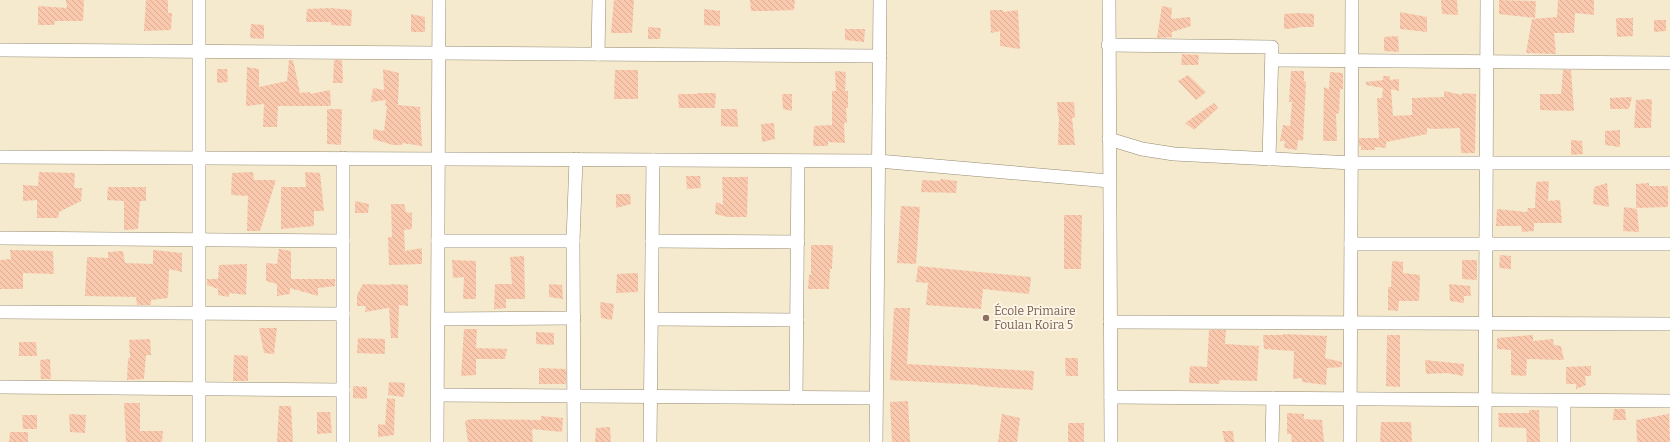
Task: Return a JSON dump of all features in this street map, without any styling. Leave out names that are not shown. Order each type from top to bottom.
[{"type":"street","points":[[199,0],[199,442]]},
{"type":"street","points":[[437,442],[439,0]]},
{"type":"street","points":[[598,54],[599,0]]},
{"type":"street","points":[[876,442],[880,0]]},
{"type":"street","points":[[1109,0],[1108,45],[1111,442]]},
{"type":"street","points":[[1350,442],[1352,0]]},
{"type":"street","points":[[1485,442],[1487,0]]},
{"type":"street","points":[[1108,45],[1272,47],[1269,159]]},
{"type":"street","points":[[0,50],[880,56]]},
{"type":"street","points":[[1272,60],[1670,63]]},
{"type":"street","points":[[1109,139],[1142,149],[1174,154],[1352,163],[1670,163]]},
{"type":"street","points":[[0,157],[878,161],[1109,181]]},
{"type":"street","points":[[343,158],[343,442]]},
{"type":"street","points":[[574,442],[573,241],[576,159]]},
{"type":"street","points":[[650,442],[653,160]]},
{"type":"street","points":[[796,398],[798,161]]},
{"type":"street","points":[[0,238],[343,241]]},
{"type":"street","points":[[438,241],[573,241]]},
{"type":"street","points":[[652,241],[798,242]]},
{"type":"street","points":[[1351,244],[1670,244]]},
{"type":"street","points":[[0,312],[343,314]]},
{"type":"street","points":[[438,319],[574,318]]},
{"type":"street","points":[[652,319],[797,320]]},
{"type":"street","points":[[1110,322],[1670,324]]},
{"type":"street","points":[[0,387],[343,390]]},
{"type":"street","points":[[438,395],[876,398]]},
{"type":"street","points":[[1111,397],[1670,401]]},
{"type":"street","points":[[1272,442],[1273,398]]},
{"type":"street","points":[[1564,400],[1564,442]]},
{"type":"building","points":[[66,0],[84,0],[83,21],[55,21],[54,25],[38,25],[38,6],[67,8]]},
{"type":"building","points":[[146,0],[168,0],[168,13],[172,13],[171,30],[144,31]]},
{"type":"building","points":[[614,0],[634,0],[632,33],[611,33]]},
{"type":"building","points":[[750,0],[795,0],[794,10],[751,11]]},
{"type":"building","points":[[1441,0],[1457,0],[1458,15],[1442,14]]},
{"type":"building","points":[[1499,0],[1536,1],[1535,18],[1499,14]]},
{"type":"building","points":[[1558,0],[1594,0],[1594,15],[1575,13],[1574,33],[1554,33],[1556,54],[1526,53],[1532,19],[1557,17]]},
{"type":"building","points":[[1162,6],[1172,8],[1171,19],[1190,17],[1191,26],[1172,32],[1172,37],[1157,38]]},
{"type":"building","points":[[330,8],[352,10],[351,26],[331,25],[331,22],[306,22],[307,9]]},
{"type":"building","points":[[704,9],[720,11],[720,26],[704,25]]},
{"type":"building","points":[[990,10],[1003,10],[1003,12],[1018,10],[1020,49],[1000,46],[1000,31],[991,33]]},
{"type":"building","points":[[1400,12],[1427,17],[1427,32],[1400,29]]},
{"type":"building","points":[[411,14],[425,17],[425,32],[411,32]]},
{"type":"building","points":[[1284,14],[1314,14],[1314,27],[1284,29]]},
{"type":"building","points":[[1616,18],[1633,18],[1633,36],[1617,37]]},
{"type":"building","points":[[1654,20],[1666,20],[1666,31],[1654,32]]},
{"type":"building","points":[[251,24],[264,25],[264,39],[250,38]]},
{"type":"building","points":[[648,27],[661,28],[660,39],[648,39]]},
{"type":"building","points":[[845,29],[865,29],[864,42],[845,40]]},
{"type":"building","points":[[1398,36],[1399,52],[1384,51],[1384,37]]},
{"type":"building","points":[[1182,54],[1199,55],[1198,65],[1181,65]]},
{"type":"building","points":[[289,60],[293,60],[300,93],[310,92],[310,94],[330,90],[331,106],[278,106],[277,127],[263,127],[264,104],[246,106],[247,67],[259,69],[259,87],[287,81]]},
{"type":"building","points":[[334,60],[342,60],[343,83],[333,83]]},
{"type":"building","points":[[217,69],[227,69],[228,82],[217,83]]},
{"type":"building","points":[[383,69],[399,73],[398,105],[420,107],[422,146],[402,143],[402,145],[393,145],[373,139],[373,129],[384,131],[387,106],[385,106],[386,100],[371,102],[373,88],[384,90]]},
{"type":"building","points":[[615,70],[638,70],[638,99],[614,99]]},
{"type":"building","points":[[1563,70],[1571,70],[1574,111],[1540,110],[1540,94],[1561,94]]},
{"type":"building","points":[[835,71],[846,72],[845,91],[848,91],[848,108],[846,108],[847,123],[844,123],[845,143],[828,142],[828,146],[813,146],[814,126],[832,125],[832,91],[836,91]]},
{"type":"building","points":[[1291,71],[1304,71],[1304,81],[1306,82],[1303,141],[1298,140],[1297,150],[1284,148],[1285,141],[1280,141],[1283,125],[1290,126],[1292,102],[1289,102]]},
{"type":"building","points":[[1330,72],[1343,73],[1343,89],[1340,89],[1339,114],[1336,113],[1337,141],[1323,141],[1324,87],[1329,89]]},
{"type":"building","points":[[1188,75],[1206,92],[1196,100],[1178,81]]},
{"type":"building","points":[[1383,76],[1390,76],[1390,80],[1399,79],[1399,91],[1391,89],[1393,116],[1412,115],[1412,98],[1444,97],[1444,91],[1462,95],[1462,93],[1476,94],[1475,153],[1461,153],[1460,128],[1427,128],[1427,134],[1386,142],[1386,148],[1375,147],[1375,150],[1361,150],[1361,146],[1359,146],[1359,138],[1379,138],[1377,98],[1382,98],[1383,88],[1366,85],[1366,82],[1383,80]]},
{"type":"building","points":[[716,93],[715,108],[679,108],[678,94]]},
{"type":"building","points":[[782,94],[792,94],[792,111],[783,109]]},
{"type":"building","points":[[1632,97],[1629,109],[1610,109],[1610,98]]},
{"type":"building","points":[[1652,99],[1651,128],[1634,128],[1636,100]]},
{"type":"building","points":[[1057,102],[1074,102],[1075,118],[1072,118],[1075,145],[1058,145],[1059,116]]},
{"type":"building","points":[[1214,103],[1218,108],[1194,130],[1185,123]]},
{"type":"building","points":[[327,109],[342,109],[341,145],[327,144]]},
{"type":"building","points":[[721,109],[737,109],[738,127],[721,126]]},
{"type":"building","points":[[774,123],[775,139],[762,142],[761,124]]},
{"type":"building","points":[[1620,130],[1620,147],[1605,145],[1605,131]]},
{"type":"building","points":[[1571,140],[1582,141],[1583,154],[1571,155]]},
{"type":"building","points":[[39,172],[75,173],[74,188],[82,188],[81,201],[59,212],[58,218],[37,218],[37,200],[23,201],[23,185],[38,186]]},
{"type":"building","points":[[253,172],[254,180],[276,180],[260,231],[247,231],[248,196],[231,195],[232,173]]},
{"type":"building","points":[[305,172],[320,173],[324,211],[314,211],[314,226],[281,229],[281,187],[306,187]]},
{"type":"building","points":[[686,176],[700,176],[701,188],[687,189]]},
{"type":"building","points":[[722,177],[748,177],[747,217],[728,217],[715,214],[716,202],[723,205]]},
{"type":"building","points":[[940,179],[957,181],[956,193],[921,192],[922,180],[940,181]]},
{"type":"building","points":[[1549,181],[1548,201],[1560,200],[1562,223],[1534,223],[1534,231],[1522,232],[1521,226],[1496,226],[1497,209],[1527,212],[1528,208],[1535,208],[1536,182]]},
{"type":"building","points":[[1607,183],[1609,207],[1593,204],[1594,187]]},
{"type":"building","points":[[1649,183],[1649,186],[1668,186],[1668,207],[1636,208],[1636,184]]},
{"type":"building","points":[[108,187],[146,187],[146,201],[140,201],[138,229],[124,230],[124,201],[107,200]]},
{"type":"building","points":[[616,194],[630,194],[631,204],[616,208]]},
{"type":"building","points":[[355,201],[369,204],[368,213],[355,213]]},
{"type":"building","points":[[391,204],[404,204],[406,212],[412,213],[412,229],[404,230],[405,251],[422,248],[422,264],[389,265],[388,237],[392,237]]},
{"type":"building","points":[[901,206],[920,207],[916,264],[897,263]]},
{"type":"building","points":[[1624,207],[1637,209],[1639,232],[1623,231]]},
{"type":"building","points":[[1064,215],[1082,215],[1081,269],[1064,269]]},
{"type":"building","points":[[811,245],[833,245],[829,289],[808,289],[809,275],[811,275]]},
{"type":"building","points":[[279,249],[291,251],[291,279],[335,279],[335,286],[318,288],[318,296],[290,288],[290,294],[277,296],[277,284],[266,281],[266,263],[277,264]]},
{"type":"building","points":[[10,250],[53,251],[54,274],[23,273],[23,289],[0,289],[0,260],[11,259]]},
{"type":"building","points":[[153,250],[182,253],[182,272],[169,269],[168,298],[151,300],[151,305],[137,305],[136,297],[85,296],[87,257],[108,258],[108,252],[123,251],[125,263],[153,264]]},
{"type":"building","points":[[1500,255],[1511,256],[1511,269],[1499,268]]},
{"type":"building","points":[[524,256],[525,299],[506,299],[506,308],[494,309],[495,284],[512,284],[510,257]]},
{"type":"building","points":[[452,260],[476,261],[476,299],[463,299],[464,277],[453,278]]},
{"type":"building","points":[[1462,260],[1477,260],[1477,280],[1462,279]]},
{"type":"building","points":[[1392,261],[1403,262],[1403,273],[1420,275],[1419,301],[1399,301],[1398,311],[1388,310],[1388,287],[1391,287]]},
{"type":"building","points":[[247,264],[246,295],[229,293],[229,297],[218,295],[218,289],[207,285],[207,279],[218,279],[219,265]]},
{"type":"building","points":[[918,266],[1031,277],[1029,294],[983,289],[981,309],[926,305],[928,283],[916,282]]},
{"type":"building","points":[[638,273],[638,292],[616,293],[617,274]]},
{"type":"building","points":[[363,284],[408,285],[408,306],[399,305],[398,338],[391,338],[389,308],[365,312],[366,306],[357,306],[357,295]]},
{"type":"building","points":[[549,284],[562,285],[563,299],[549,297]]},
{"type":"building","points":[[1449,284],[1470,286],[1471,296],[1464,296],[1464,303],[1450,301]]},
{"type":"building","points":[[600,302],[614,304],[612,320],[601,318]]},
{"type":"building","points":[[894,308],[910,308],[907,364],[1034,371],[1033,390],[979,385],[890,380]]},
{"type":"building","points":[[259,328],[277,328],[274,354],[264,353]]},
{"type":"building","points":[[464,329],[477,329],[476,348],[507,349],[505,359],[476,359],[476,375],[461,376]]},
{"type":"building","points":[[1209,330],[1226,330],[1225,344],[1259,346],[1257,381],[1220,380],[1219,384],[1189,383],[1190,366],[1207,367]]},
{"type":"building","points":[[536,332],[554,333],[554,345],[536,344]]},
{"type":"building","points":[[1283,334],[1327,336],[1325,358],[1342,362],[1342,367],[1327,368],[1326,385],[1302,382],[1302,378],[1293,379],[1294,351],[1264,349],[1263,335]]},
{"type":"building","points":[[1387,335],[1400,335],[1400,387],[1386,386]]},
{"type":"building","points":[[1533,335],[1533,341],[1553,339],[1554,345],[1561,346],[1564,360],[1527,359],[1526,376],[1511,375],[1511,350],[1497,349],[1497,338]]},
{"type":"building","points":[[358,338],[385,339],[385,354],[357,353]]},
{"type":"building","points":[[150,339],[151,355],[146,355],[144,379],[127,380],[128,358],[130,358],[129,340]]},
{"type":"building","points":[[19,342],[36,342],[37,356],[19,356]]},
{"type":"building","points":[[234,355],[248,356],[248,381],[233,381]]},
{"type":"building","points":[[1065,358],[1078,358],[1078,376],[1066,376]]},
{"type":"building","points":[[50,359],[51,379],[41,379],[40,360]]},
{"type":"building","points":[[1425,360],[1464,364],[1463,376],[1447,373],[1426,374]]},
{"type":"building","points":[[1591,366],[1591,376],[1585,376],[1586,385],[1576,389],[1576,384],[1566,384],[1566,367]]},
{"type":"building","points":[[539,368],[566,369],[566,384],[539,384]]},
{"type":"building","points":[[389,382],[405,383],[404,397],[388,395]]},
{"type":"building","points":[[353,386],[367,387],[367,399],[353,398]]},
{"type":"building","points":[[387,398],[395,399],[394,435],[378,437],[378,424],[385,425]]},
{"type":"building","points":[[908,401],[910,442],[892,442],[890,402]]},
{"type":"building","points":[[124,403],[140,403],[140,431],[163,431],[162,442],[126,442]]},
{"type":"building","points":[[279,406],[291,406],[293,442],[277,442]]},
{"type":"building","points":[[1614,409],[1625,409],[1626,420],[1613,420]]},
{"type":"building","points":[[1529,410],[1539,410],[1540,442],[1527,442],[1526,428],[1499,427],[1498,413],[1529,413]]},
{"type":"building","points":[[317,412],[330,412],[332,433],[317,434]]},
{"type":"building","points":[[1287,413],[1304,414],[1304,419],[1322,420],[1324,442],[1292,442],[1291,434],[1287,434]]},
{"type":"building","points":[[69,414],[86,415],[85,433],[70,432]]},
{"type":"building","points":[[1002,414],[1020,418],[1017,442],[998,442]]},
{"type":"building","points":[[1669,414],[1670,442],[1637,442],[1636,420]]},
{"type":"building","points":[[22,415],[37,415],[37,429],[23,429]]},
{"type":"building","points":[[541,416],[563,418],[562,432],[532,429],[533,442],[468,442],[465,421],[471,419],[541,420]]},
{"type":"building","points":[[1381,422],[1411,422],[1412,442],[1380,442]]},
{"type":"building","points":[[1068,423],[1084,423],[1084,442],[1068,442]]},
{"type":"building","points":[[610,427],[611,442],[595,442],[596,428]]},
{"type":"building","points":[[1222,431],[1233,431],[1234,442],[1225,442]]},
{"type":"building","points":[[10,432],[28,432],[28,442],[9,442]]},
{"type":"place","name":"École Primaire Foulan Koira 5","points":[[986,318]]}]
